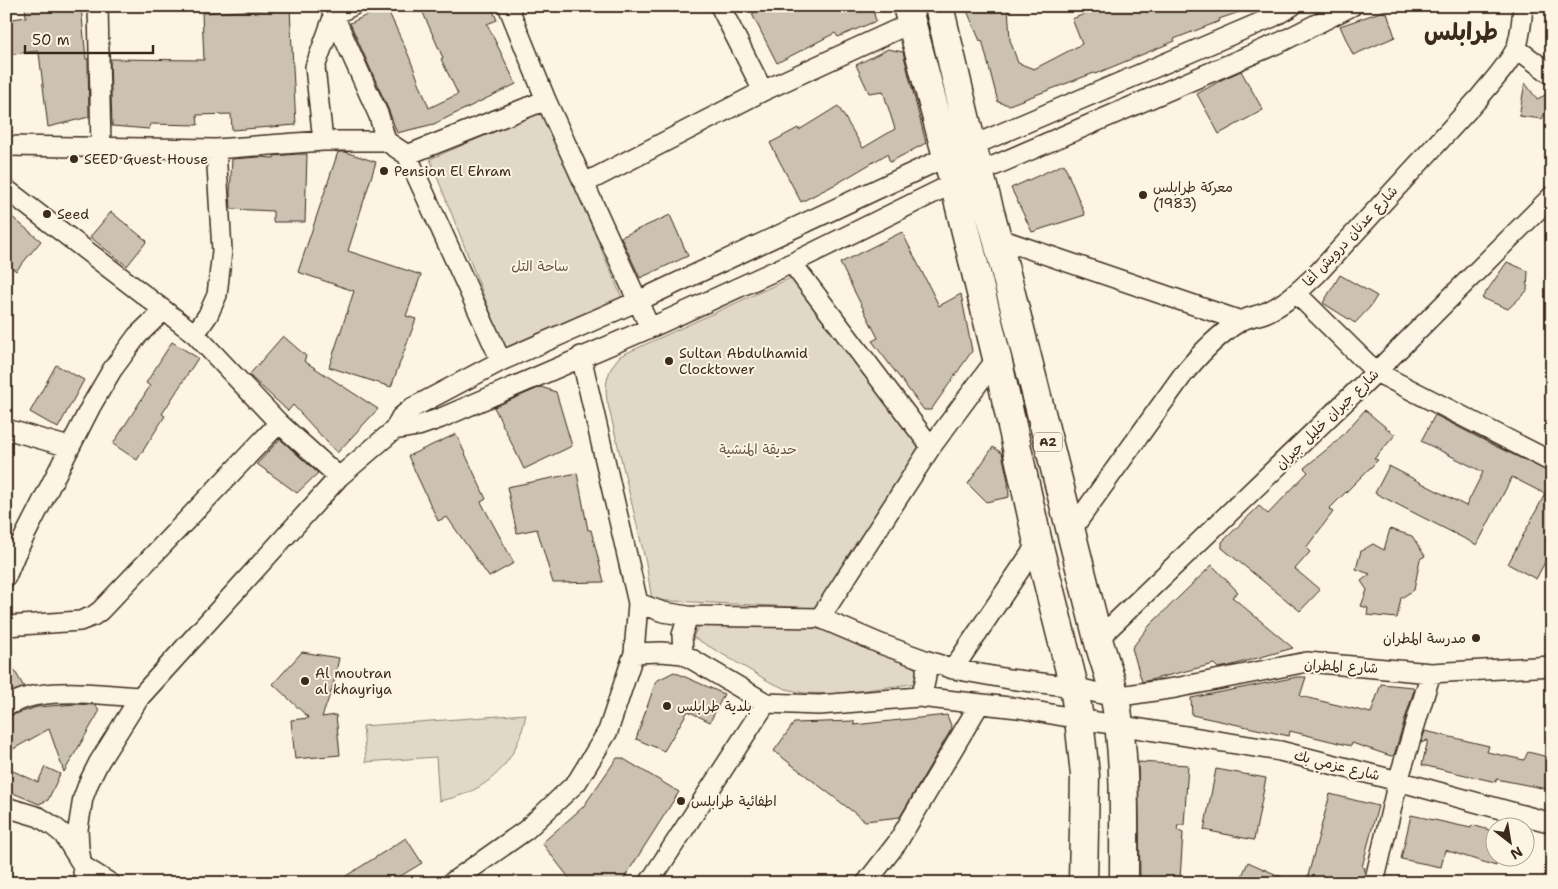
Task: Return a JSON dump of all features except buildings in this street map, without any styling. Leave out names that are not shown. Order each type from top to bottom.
[{"type":"highway","name":"A2","points":[[939,6],[972,146],[1114,697],[1122,782],[1124,883]]},
{"type":"highway","name":"A2","points":[[909,14],[954,183],[997,358],[1038,543],[1074,687],[1085,775],[1083,883]]},
{"type":"street","points":[[98,6],[102,147]]},
{"type":"street","points":[[332,11],[352,6]]},
{"type":"street","points":[[508,6],[546,100],[650,328]]},
{"type":"street","points":[[720,6],[762,91]]},
{"type":"street","points":[[84,875],[78,829],[83,798],[98,762],[140,697],[339,477],[394,430],[401,417],[412,408],[501,360],[638,301],[946,157],[1271,12],[1292,6]]},
{"type":"street","points":[[394,430],[406,429],[430,422],[650,328],[792,263],[954,183],[1283,41],[1352,6]]},
{"type":"street","name":"شارع عدنان درويش أغا","points":[[1070,532],[1182,376],[1209,346],[1241,321],[1270,311],[1296,294],[1317,274],[1479,98],[1516,48],[1522,27],[1523,6]]},
{"type":"street","points":[[332,11],[379,116],[386,141]]},
{"type":"street","points":[[323,141],[315,67],[332,11]]},
{"type":"street","points":[[584,183],[909,14]]},
{"type":"street","points":[[1516,48],[1552,75]]},
{"type":"street","points":[[408,155],[546,100]]},
{"type":"street","points":[[6,146],[216,149],[323,141],[386,141],[408,155],[501,360]]},
{"type":"street","points":[[195,334],[208,315],[217,295],[222,251],[216,149]]},
{"type":"street","points":[[6,189],[195,334],[279,423],[339,477]]},
{"type":"street","name":"شارع جبران خليل جبران","points":[[1098,639],[1376,372],[1552,196]]},
{"type":"street","points":[[997,238],[1241,321]]},
{"type":"street","points":[[792,263],[931,446]]},
{"type":"street","points":[[1296,294],[1376,372],[1552,462]]},
{"type":"street","points":[[6,577],[69,447],[112,370],[137,336],[164,310]]},
{"type":"street","points":[[451,883],[526,830],[577,782],[608,732],[634,653],[638,603],[581,356]]},
{"type":"street","points":[[638,603],[663,612],[688,616],[820,618],[931,446],[997,358]]},
{"type":"street","points":[[6,626],[80,621],[100,611],[279,423]]},
{"type":"street","points":[[6,429],[69,447]]},
{"type":"street","points":[[953,669],[1038,543]]},
{"type":"street","points":[[683,654],[682,635],[688,616]]},
{"type":"street","name":"شارع المطران","points":[[820,618],[881,644],[953,669],[1010,679],[1074,687],[1114,697],[1175,688],[1307,662],[1431,673],[1552,666]]},
{"type":"street","points":[[634,653],[661,652],[683,654],[766,703],[649,883]]},
{"type":"street","points":[[919,698],[926,680],[925,660]]},
{"type":"street","points":[[1374,883],[1398,781],[1431,673]]},
{"type":"street","points":[[6,706],[38,695],[140,697]]},
{"type":"street","name":"شارع عزمي بك","points":[[766,703],[819,705],[919,698],[1018,708],[1079,720],[1280,751],[1552,823]]},
{"type":"street","points":[[866,883],[897,843],[979,705]]},
{"type":"street","points":[[6,806],[40,817],[53,826],[63,834],[84,875],[110,883]]},
{"type":"green space","name":"ساحة التل","points":[[543,111],[622,298],[506,352],[430,159]]},
{"type":"green space","name":"حديقة المنشية","points":[[797,275],[925,443],[814,608],[652,600],[646,563],[607,400],[606,388],[612,366],[620,356]]},
{"type":"green space","points":[[699,625],[802,627],[833,632],[880,650],[922,673],[919,683],[835,694],[804,693],[786,689],[770,682],[693,637]]},
{"type":"green space","points":[[526,714],[516,747],[508,761],[486,782],[457,797],[439,801],[436,757],[366,762],[363,726]]},
{"type":"place","name":"SEED Guest House","points":[[74,159]]},
{"type":"place","name":"Pension El Ehram","points":[[384,171]]},
{"type":"place","name":"معركة طرابلس (1983)","points":[[1143,195]]},
{"type":"place","name":"Seed","points":[[47,214]]},
{"type":"place","name":"Sultan Abdulhamid Clocktower","points":[[669,361]]},
{"type":"place","name":"مدرسة المطران","points":[[1476,638]]},
{"type":"place","name":"Al moutran al khayriya","points":[[305,681]]},
{"type":"place","name":"بلدية طرابلس","points":[[667,706]]},
{"type":"place","name":"اطفائية طرابلس","points":[[681,801]]},
{"type":"district","name":"طرابلس","points":[[1461,32]]}]
